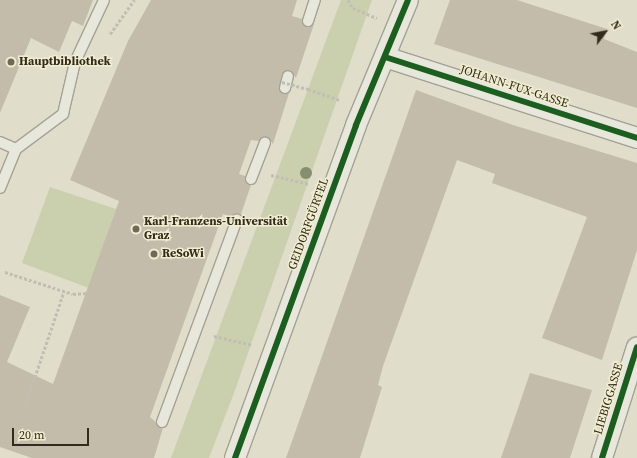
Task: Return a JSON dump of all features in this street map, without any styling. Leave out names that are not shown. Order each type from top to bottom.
[{"type":"street","name":"GEIDORFGÜRTEL","points":[[235,458],[356,125],[408,0]]},
{"type":"street","name":"JOHANN-FUX-GASSE","points":[[385,57],[637,138]]},
{"type":"street","name":"LIEBIGGASSE","points":[[602,458],[637,347]]},
{"type":"lane","points":[[0,188],[16,149],[63,114],[75,62],[104,0]]},
{"type":"lane","points":[[308,20],[315,0]]},
{"type":"lane","points":[[0,142],[16,149]]},
{"type":"lane","points":[[251,179],[265,143]]},
{"type":"lane","points":[[162,422],[237,218]]},
{"type":"path","points":[[348,0],[353,8],[379,19]]},
{"type":"path","points":[[285,82],[340,100]]},
{"type":"path","points":[[276,178],[310,184]]},
{"type":"path","points":[[5,272],[64,291],[87,293]]},
{"type":"path","points":[[25,406],[64,291]]},
{"type":"path","points":[[216,338],[254,346]]},
{"type":"green space","points":[[341,0],[372,0],[234,393],[209,458],[171,458]]},
{"type":"green space","points":[[50,187],[116,209],[89,288],[22,263]]},
{"type":"building","name":"Hauptbibliothek","points":[[0,0],[93,0],[83,26],[72,21],[59,52],[31,38],[0,113]]},
{"type":"building","name":"ReSoWi","points":[[151,0],[297,0],[292,16],[302,19],[306,27],[314,24],[296,78],[290,70],[282,74],[279,90],[283,94],[289,93],[273,144],[267,137],[259,141],[251,140],[239,174],[245,176],[246,183],[251,185],[241,214],[236,213],[231,217],[223,214],[150,417],[163,428],[154,458],[32,458],[0,447],[0,295],[30,307],[7,362],[53,384],[119,201],[70,180],[128,41]]},
{"type":"building","points":[[450,0],[517,0],[607,29],[604,39],[637,52],[637,108],[434,44]]},
{"type":"building","points":[[416,90],[513,125],[637,163],[637,250],[602,360],[542,338],[587,217],[492,183],[495,174],[457,160],[383,366],[378,385],[382,387],[360,458],[286,458]]},
{"type":"building","points":[[530,373],[592,390],[570,458],[501,458]]},
{"type":"cycle path","points":[[235,458],[356,125],[408,0]]},
{"type":"cycle path","points":[[385,57],[637,138]]},
{"type":"cycle path","points":[[602,458],[637,347]]},
{"type":"place","name":"Hauptbibliothek","points":[[11,62]]},
{"type":"place","name":"Karl-Franzens-Universität Graz","points":[[136,229]]},
{"type":"place","name":"ReSoWi","points":[[154,254]]}]
